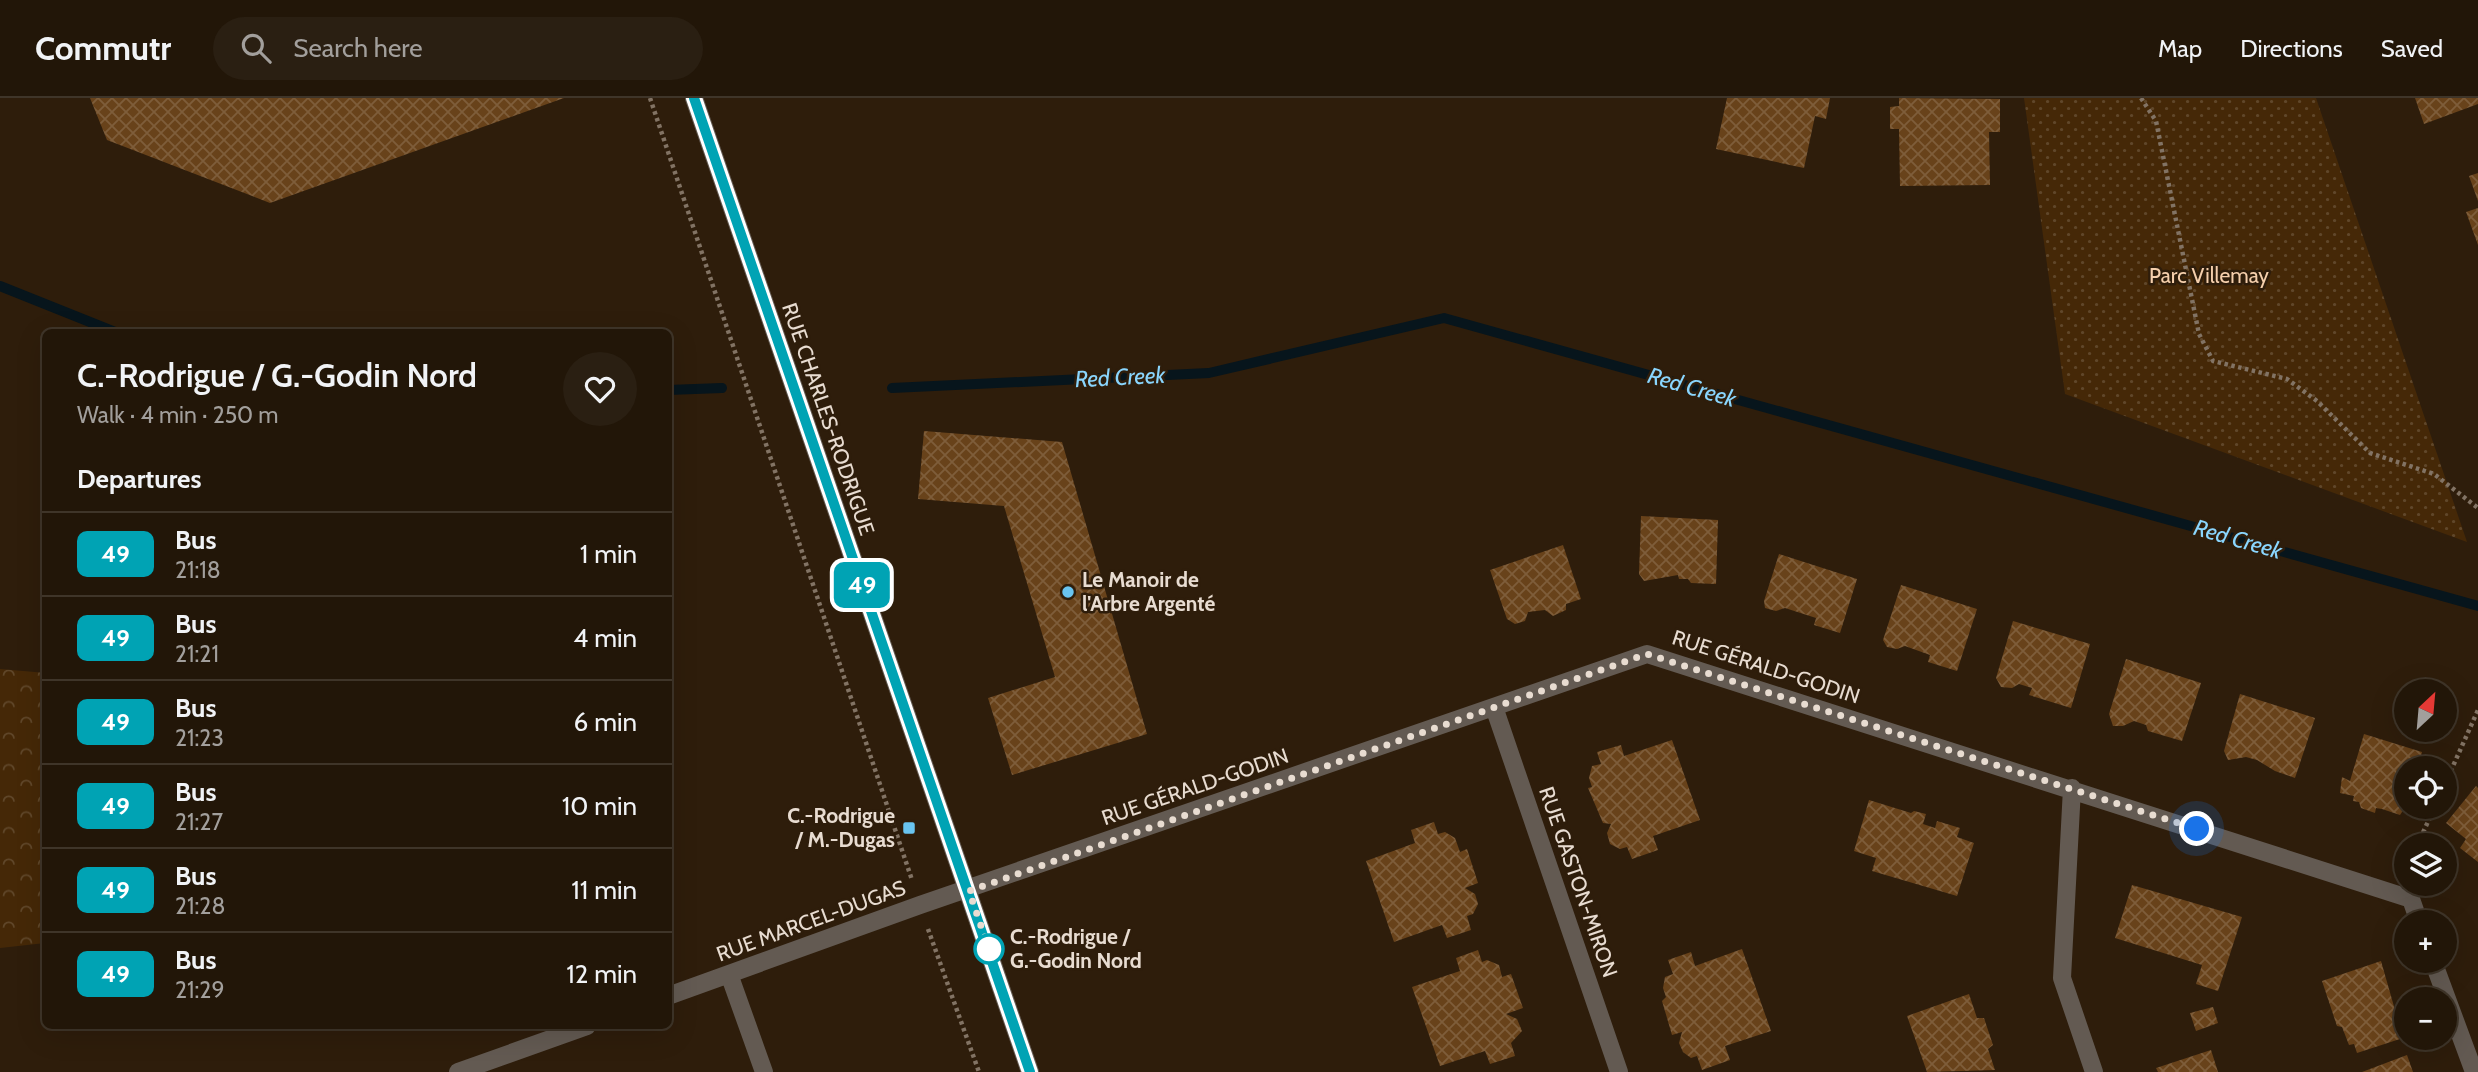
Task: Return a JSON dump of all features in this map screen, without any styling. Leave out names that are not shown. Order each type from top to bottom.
[{"type":"street","name":"RUE CHARLES-RODRIGUE","points":[[694,98],[791,386],[1030,1072]]},
{"type":"street","name":"RUE GÉRALD-GODIN","points":[[969,891],[1647,654],[2072,788],[2411,899],[2415,910]]},
{"type":"street","name":"RUE GASTON-MIRON","points":[[1494,707],[1619,1072]]},
{"type":"street","points":[[2072,788],[2062,978],[2094,1072]]},
{"type":"street","name":"RUE MARCEL-DUGAS","points":[[672,995],[920,905],[969,891]]},
{"type":"street","points":[[2437,973],[2474,1072]]},
{"type":"street","points":[[729,974],[764,1072]]},
{"type":"street","points":[[458,1072],[579,1029]]},
{"type":"path","points":[[650,98],[978,1072]]},
{"type":"path","points":[[2141,98],[2157,121],[2199,334],[2213,362],[2287,379],[2317,401],[2370,453],[2434,474],[2478,509]]},
{"type":"path","points":[[2457,757],[2478,710]]},
{"type":"green space","name":"Parc Villemay","points":[[2024,98],[2316,98],[2467,542],[2065,394]]},
{"type":"green space","points":[[0,669],[42,673],[42,943],[0,948]]},
{"type":"building","points":[[90,98],[564,98],[270,203],[107,140]]},
{"type":"building","points":[[1727,98],[1830,98],[1826,119],[1815,116],[1804,168],[1716,149]]},
{"type":"building","points":[[1899,98],[2000,99],[2000,132],[1989,132],[1990,185],[1900,186],[1899,129],[1890,129],[1890,107],[1899,106]]},
{"type":"building","points":[[2415,98],[2478,98],[2478,104],[2424,124]]},
{"type":"building","points":[[2478,173],[2478,201],[2469,176]]},
{"type":"building","points":[[2478,208],[2478,245],[2466,212]]},
{"type":"building","name":"Le Manoir de l'Arbre Argenté","points":[[924,431],[1062,442],[1147,734],[1012,775],[988,698],[1055,677],[1004,506],[918,499]]},
{"type":"building","points":[[1641,516],[1718,520],[1716,584],[1691,583],[1688,579],[1679,579],[1678,575],[1644,581],[1639,574]]},
{"type":"building","points":[[1563,545],[1581,599],[1566,604],[1566,610],[1553,616],[1545,610],[1528,612],[1525,621],[1515,624],[1507,619],[1490,570]]},
{"type":"building","points":[[1779,554],[1857,579],[1840,633],[1814,625],[1816,618],[1785,608],[1776,611],[1765,608],[1764,601]]},
{"type":"building","points":[[1901,585],[1977,609],[1957,671],[1928,662],[1930,655],[1905,646],[1897,649],[1887,647],[1883,640]]},
{"type":"building","points":[[2013,621],[2090,644],[2071,708],[2029,695],[2032,688],[2019,684],[2012,688],[2001,687],[1996,678]]},
{"type":"building","points":[[2126,659],[2201,683],[2182,741],[2148,731],[2146,725],[2134,721],[2123,726],[2113,726],[2109,714]]},
{"type":"building","points":[[2240,694],[2315,718],[2295,778],[2246,757],[2228,760],[2224,751]]},
{"type":"building","points":[[2364,734],[2422,752],[2421,756],[2394,756],[2394,813],[2376,808],[2375,813],[2361,808],[2359,802],[2353,801],[2354,796],[2340,793],[2342,777],[2350,781]]},
{"type":"building","points":[[1672,740],[1700,820],[1653,836],[1658,850],[1632,859],[1627,847],[1620,849],[1610,844],[1607,833],[1611,824],[1603,823],[1588,788],[1592,787],[1589,778],[1592,766],[1601,764],[1597,752],[1621,745],[1624,756]]},
{"type":"building","points":[[2476,786],[2478,862],[2460,848],[2466,839],[2446,823],[2449,819],[2457,819],[2457,809]]},
{"type":"building","points":[[1869,800],[1911,813],[1914,811],[1926,814],[1923,824],[1935,828],[1937,821],[1960,828],[1957,837],[1974,843],[1957,896],[1872,871],[1876,858],[1854,851]]},
{"type":"building","points":[[1434,822],[1438,834],[1445,832],[1455,838],[1460,852],[1467,849],[1478,883],[1465,888],[1475,894],[1478,904],[1473,914],[1467,916],[1471,930],[1447,938],[1442,925],[1394,942],[1366,861],[1415,843],[1411,830]]},
{"type":"building","points":[[2132,885],[2242,917],[2218,991],[2196,984],[2202,965],[2115,938]]},
{"type":"building","points":[[1742,949],[1771,1031],[1725,1046],[1730,1060],[1702,1070],[1697,1056],[1691,1058],[1683,1052],[1679,1043],[1682,1032],[1672,1035],[1662,1001],[1666,997],[1663,988],[1665,977],[1673,974],[1668,960],[1691,952],[1695,966]]},
{"type":"building","points":[[1478,950],[1482,962],[1487,960],[1499,965],[1502,977],[1511,974],[1523,1008],[1506,1014],[1517,1019],[1522,1031],[1511,1043],[1515,1056],[1490,1064],[1485,1051],[1440,1066],[1412,987],[1460,971],[1456,958]]},
{"type":"building","points":[[2381,961],[2394,1006],[2394,1041],[2357,1053],[2354,1044],[2349,1045],[2342,1027],[2337,1026],[2322,981]]},
{"type":"building","points":[[1969,994],[1977,1018],[1984,1018],[1993,1045],[1988,1049],[1995,1070],[1927,1072],[1907,1016]]},
{"type":"building","points":[[2213,1007],[2218,1023],[2196,1031],[2190,1013]]},
{"type":"building","points":[[2211,1050],[2218,1072],[2158,1072],[2156,1068]]},
{"type":"building","points":[[2407,1055],[2413,1072],[2362,1072]]},
{"type":"waterway","name":"Red Creek","points":[[0,286],[108,329]]},
{"type":"waterway","name":"Red Creek","points":[[892,388],[1209,373],[1444,318],[2478,606]]},
{"type":"waterway","name":"Red Creek","points":[[672,390],[722,388]]},
{"type":"bus line","name":"49","points":[[694,98],[791,386],[1030,1072]]},
{"type":"place","name":"Le Manoir de l'Arbre Argenté","points":[[1068,592]]},
{"type":"place","name":"C.-Rodrigue / M.-Dugas","points":[[909,828]]},
{"type":"place","name":"C.-Rodrigue / G.-Godin Nord","points":[[989,949]]},
{"type":"route","points":[[989,949],[969,891],[1647,654],[2197,829]]}]
